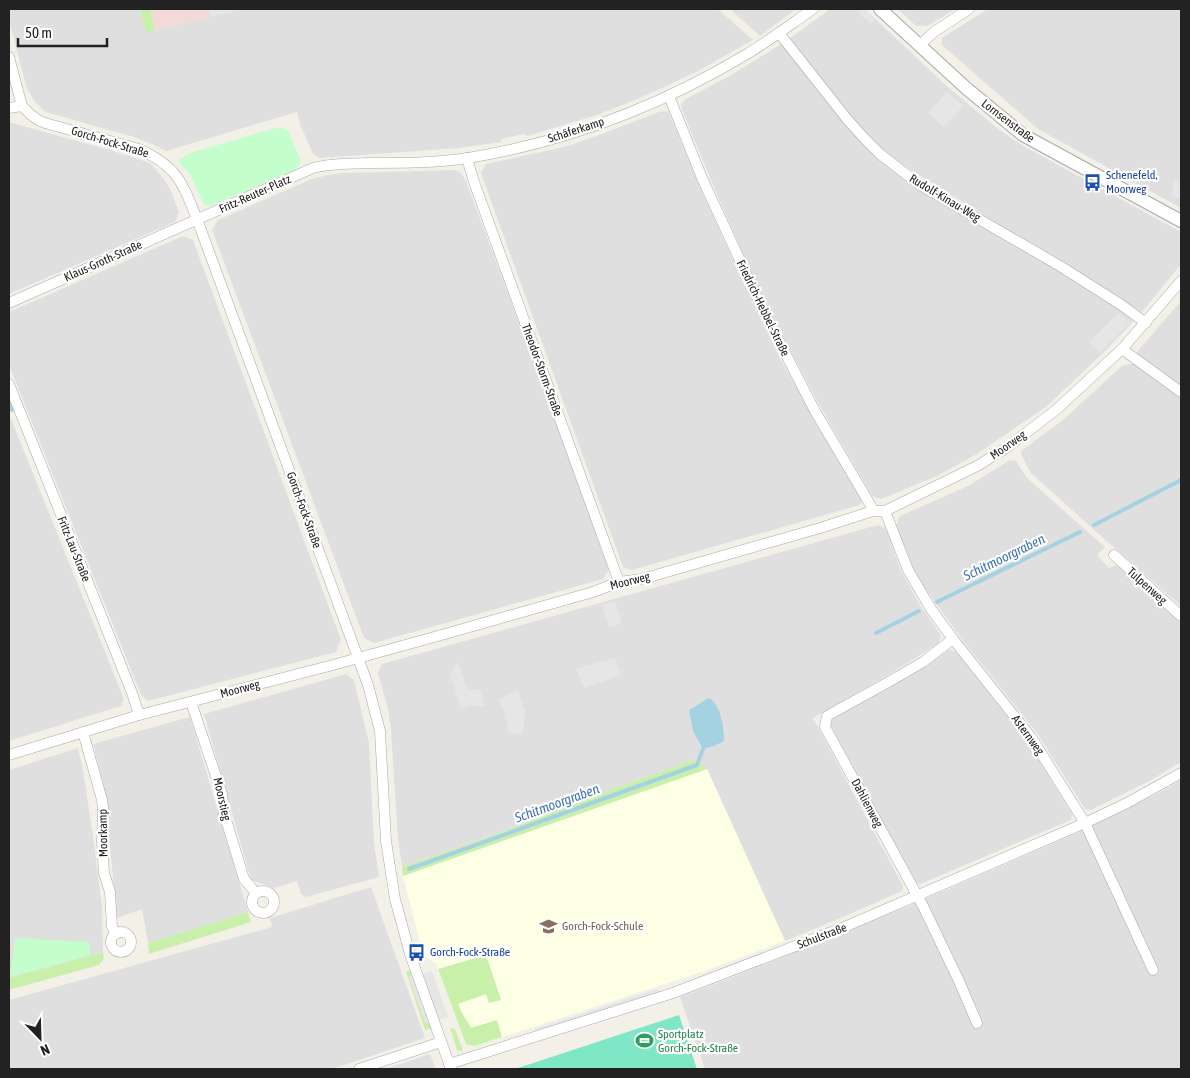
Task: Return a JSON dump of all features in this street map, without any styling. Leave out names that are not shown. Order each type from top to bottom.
[{"type":"street","name":"Schäferkamp","points":[[313,168],[329,165],[467,158],[509,150],[576,131],[614,118],[693,84],[748,54],[813,9]]},
{"type":"street","name":"Lornsenstraße","points":[[880,9],[966,88],[1023,134],[1181,221]]},
{"type":"street","points":[[920,45],[934,32],[969,9]]},
{"type":"street","name":"Rudolf-Kinau-Weg","points":[[779,33],[847,119],[880,154],[920,185],[1060,266],[1146,322]]},
{"type":"street","points":[[9,58],[22,106],[9,108]]},
{"type":"street","name":"Friedrich-Hebbel-Straße","points":[[668,96],[702,178],[760,304],[815,411],[873,512]]},
{"type":"street","name":"Gorch-Fock-Straße","points":[[22,106],[38,120],[139,149],[157,158],[171,169],[185,189],[198,219],[359,658],[374,706],[380,731],[386,841],[395,899],[410,954],[450,1067]]},
{"type":"street","name":"Theodor-Storm-Straße","points":[[467,158],[474,182],[619,582]]},
{"type":"street","name":"Fritz-Reuter-Platz","points":[[198,219],[313,168]]},
{"type":"street","name":"Klaus-Groth-Straße","points":[[9,303],[198,219]]},
{"type":"street","name":"Moorweg","points":[[9,755],[139,715],[359,658],[593,592],[619,582],[642,579],[873,512],[885,512],[979,465],[1009,446],[1057,409],[1122,349],[1181,281]]},
{"type":"street","points":[[1122,349],[1181,392]]},
{"type":"street","name":"Fritz-Lau-Straße","points":[[9,384],[132,692],[139,715]]},
{"type":"street","name":"Asternweg","points":[[885,512],[902,556],[919,591],[952,639],[1031,737],[1085,822],[1153,970]]},
{"type":"street","name":"Tulpenweg","points":[[1114,555],[1181,616]]},
{"type":"street","name":"Dahlienweg","points":[[952,639],[923,662],[827,716],[826,727],[923,906],[977,1023]]},
{"type":"street","name":"Moorstieg","points":[[191,702],[222,794],[224,813],[244,879],[256,893]]},
{"type":"street","name":"Moorkamp","points":[[83,732],[102,800],[104,873],[110,892],[112,927],[116,934]]},
{"type":"street","name":"Schulstraße","points":[[450,1067],[687,988],[842,928],[1127,803],[1181,773]]},
{"type":"street","points":[[359,1069],[441,1042]]},
{"type":"shaded area","points":[[9,9],[140,9],[146,31],[244,9],[718,9],[753,40],[696,72],[647,95],[597,115],[527,136],[524,134],[501,139],[501,142],[459,148],[320,158],[313,154],[297,112],[166,151],[137,138],[46,112],[35,102],[27,89],[9,20]]},
{"type":"shaded area","points":[[140,9],[244,9],[146,32]]},
{"type":"shaded area","points":[[209,9],[244,9],[211,17]]},
{"type":"shaded area","points":[[730,9],[796,9],[760,36]]},
{"type":"shaded area","points":[[830,9],[865,9],[941,81],[993,125],[1018,143],[1181,232],[1181,264],[1142,312],[893,159],[872,140],[850,117],[789,39]]},
{"type":"shaded area","points":[[855,9],[865,9],[875,19],[871,24]]},
{"type":"shaded area","points":[[898,9],[956,9],[927,26],[916,26]]},
{"type":"shaded area","points":[[988,9],[1181,9],[1181,208],[1038,129],[942,45],[942,38]]},
{"type":"shaded area","points":[[783,43],[865,146],[920,190],[1052,266],[1128,315],[1133,322],[1047,406],[977,454],[935,477],[881,499],[872,496],[820,406],[764,300],[682,110],[681,104],[686,99],[733,74]]},
{"type":"shaded area","points":[[947,92],[963,106],[944,127],[928,113]]},
{"type":"shaded area","points":[[667,111],[701,190],[780,358],[862,500],[860,505],[632,570],[623,567],[481,173],[486,164],[568,146],[659,112]]},
{"type":"shaded area","points":[[9,122],[113,151],[151,164],[164,179],[171,191],[179,213],[175,222],[9,294]]},
{"type":"shaded area","points":[[455,170],[461,173],[466,181],[610,568],[603,579],[374,643],[364,638],[212,230],[218,220],[312,179],[328,175]]},
{"type":"shaded area","points":[[1174,180],[1181,181],[1181,198],[1172,197]]},
{"type":"shaded area","points":[[183,236],[193,240],[341,640],[336,652],[148,701],[141,695],[9,365],[9,312]]},
{"type":"shaded area","points":[[1181,301],[1181,387],[1138,355],[1137,352]]},
{"type":"shaded area","points":[[1119,312],[1130,323],[1100,353],[1089,342]]},
{"type":"shaded area","points":[[1128,364],[1137,366],[1181,397],[1181,606],[1030,472],[1022,456],[1021,451],[1063,420],[1122,366]]},
{"type":"shaded area","points":[[9,414],[124,699],[121,706],[9,741]]},
{"type":"shaded area","points":[[1010,460],[1016,461],[1027,478],[1105,547],[1097,555],[1109,568],[1118,565],[1181,622],[1181,762],[1151,780],[1091,810],[1085,809],[1037,733],[961,638],[917,577],[896,525],[900,516],[968,486]]},
{"type":"shaded area","points":[[878,525],[886,529],[901,571],[920,605],[941,635],[939,643],[813,718],[903,886],[902,891],[785,941],[707,769],[696,759],[497,834],[402,867],[398,839],[391,730],[388,709],[378,673],[382,664]]},
{"type":"shaded area","points":[[615,601],[622,623],[609,628],[602,605]]},
{"type":"shaded area","points":[[949,650],[955,651],[1022,733],[1072,814],[1071,820],[920,884],[916,882],[831,726],[831,719],[891,687]]},
{"type":"shaded area","points":[[615,658],[621,675],[584,688],[576,669]]},
{"type":"shaded area","points":[[458,662],[467,689],[480,690],[485,707],[469,705],[461,709],[450,674]]},
{"type":"shaded area","points":[[346,674],[354,680],[369,743],[374,843],[379,877],[306,897],[301,894],[297,881],[274,888],[251,880],[204,714]]},
{"type":"shaded area","points":[[518,690],[525,712],[523,735],[509,733],[504,711],[498,700]]},
{"type":"shaded area","points":[[190,717],[248,912],[148,943],[142,909],[117,918],[104,786],[93,744]]},
{"type":"shaded area","points":[[78,748],[94,843],[102,908],[103,952],[9,978],[9,770]]},
{"type":"shaded area","name":"Gorch-Fock-Schule","points":[[707,769],[785,941],[699,973],[475,1046],[466,1044],[435,962],[423,955],[403,876]]},
{"type":"shaded area","points":[[1181,780],[1181,1069],[705,1069],[680,997],[909,906],[1077,833]]},
{"type":"shaded area","points":[[371,887],[425,1038],[332,1069],[9,1069],[9,1000],[272,927],[270,918]]},
{"type":"shaded area","points":[[432,971],[448,1017],[439,1020],[423,974]]},
{"type":"shaded area","points":[[412,974],[430,1024],[425,1022],[409,978]]},
{"type":"shaded area","points":[[657,989],[663,992],[534,1033],[535,1029]]},
{"type":"shaded area","points":[[430,1054],[436,1069],[385,1069]]},
{"type":"green space","points":[[140,9],[150,9],[155,30],[146,32]]},
{"type":"green space","points":[[279,127],[288,130],[301,161],[295,170],[211,206],[204,205],[191,176],[178,161],[190,153]]},
{"type":"green space","points":[[696,759],[707,769],[403,876],[402,867],[497,834]]},
{"type":"green space","points":[[248,912],[251,922],[149,954],[148,943]]},
{"type":"green space","points":[[15,938],[89,942],[90,955],[10,977]]},
{"type":"green space","points":[[103,952],[104,959],[99,965],[9,990],[9,978]]},
{"type":"green space","points":[[486,955],[501,1000],[489,1003],[486,994],[458,1004],[471,1028],[497,1020],[502,1037],[475,1046],[466,1044],[438,969]]},
{"type":"green space","points":[[410,970],[412,974],[409,978],[433,1028],[425,1030],[406,972]]},
{"type":"green space","name":"Sportplatz Gorch-Fock-Straße","points":[[679,1015],[697,1069],[514,1069],[521,1067]]},
{"type":"green space","points":[[450,1028],[455,1029],[463,1051],[457,1050]]},
{"type":"water","points":[[709,698],[719,711],[724,741],[703,749],[693,731],[689,710]]},
{"type":"waterway","points":[[9,402],[12,410]]},
{"type":"waterway","name":"Schitmoorgraben","points":[[1094,525],[1181,480]]},
{"type":"waterway","name":"Schitmoorgraben","points":[[937,602],[1080,532]]},
{"type":"waterway","name":"Schitmoorgraben","points":[[876,633],[919,611]]},
{"type":"waterway","name":"Schitmoorgraben","points":[[409,869],[697,765],[703,749]]},
{"type":"place","name":"Schenefeld, Moorweg","points":[[1092,182]]},
{"type":"place","name":"Gorch-Fock-Schule","points":[[548,926]]},
{"type":"place","name":"Gorch-Fock-Straße","points":[[416,952]]},
{"type":"place","name":"Sportplatz Gorch-Fock-Straße","points":[[644,1041]]}]
